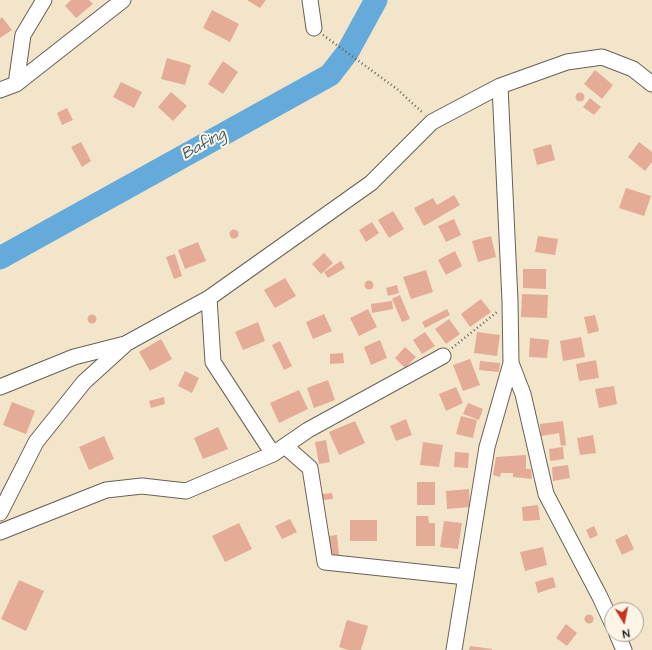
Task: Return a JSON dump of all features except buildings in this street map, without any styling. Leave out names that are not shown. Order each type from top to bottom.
[{"type":"street","points":[[16,84],[23,35],[44,0]]},
{"type":"street","points":[[0,90],[16,84],[123,0]]},
{"type":"street","points":[[310,0],[314,28]]},
{"type":"street","points":[[0,513],[36,442],[84,382],[128,343],[209,298],[371,183],[432,122],[500,86],[567,62],[602,57],[633,69],[652,84]]},
{"type":"street","points":[[454,650],[487,447],[511,363],[510,301],[500,86]]},
{"type":"street","points":[[209,298],[213,362],[279,450],[310,468],[325,562],[466,577]]},
{"type":"street","points":[[0,387],[74,357],[128,343]]},
{"type":"street","points":[[0,532],[106,490],[142,486],[186,491],[279,450],[308,430],[443,356]]},
{"type":"street","points":[[511,363],[523,394],[546,494],[604,606]]},
{"type":"path","points":[[314,28],[397,89],[432,122]]},
{"type":"path","points":[[443,356],[510,301]]},
{"type":"waterway","name":"Bafing","points":[[0,258],[330,75],[347,53],[376,0]]}]
